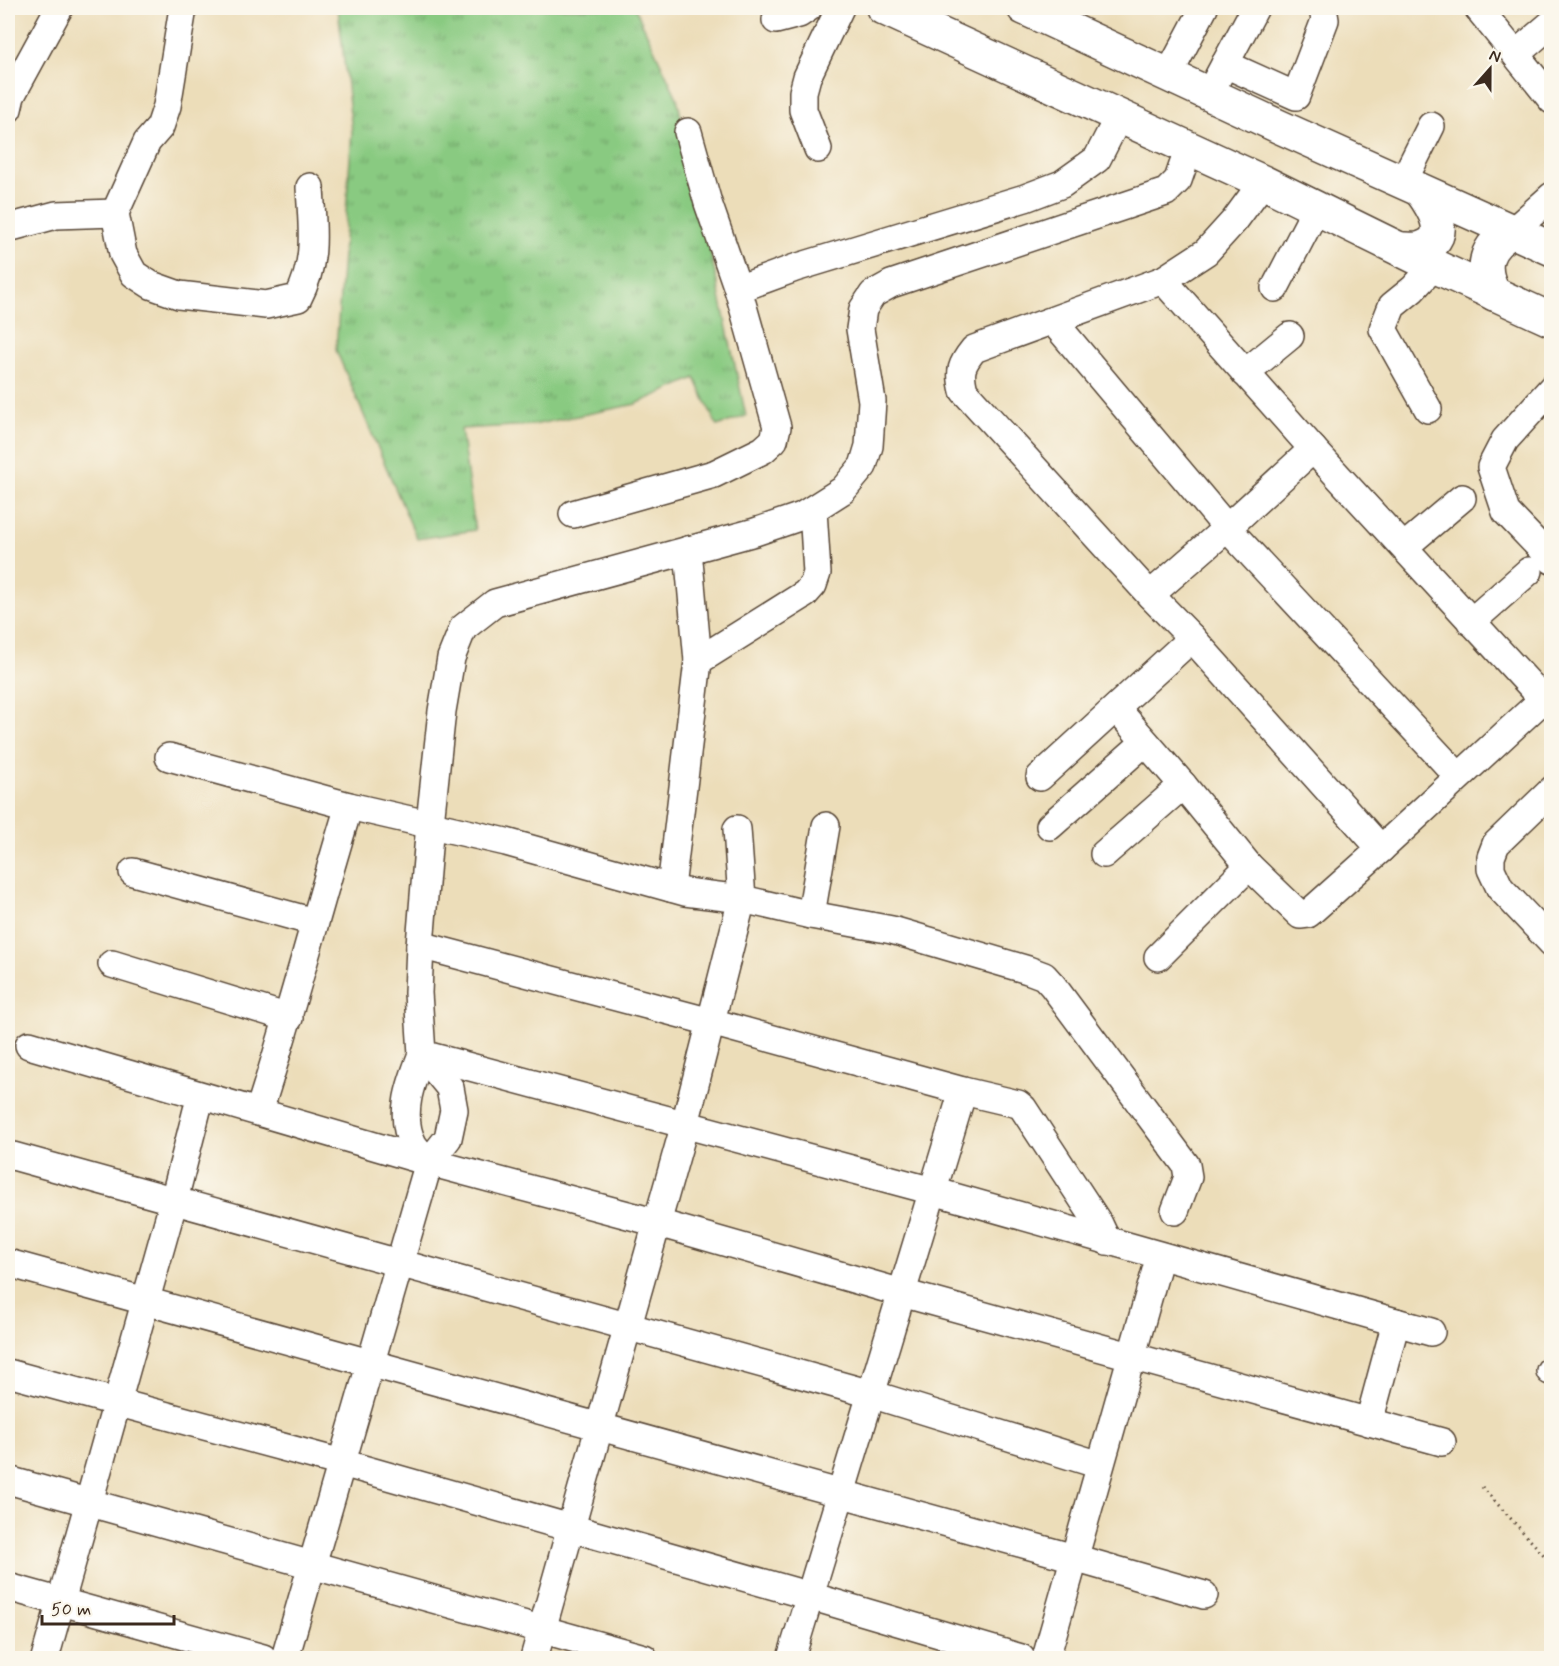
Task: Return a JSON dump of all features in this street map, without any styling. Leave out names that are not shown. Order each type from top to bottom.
[{"type":"main road","points":[[883,8],[1263,182],[1434,266],[1551,320]]},
{"type":"main road","points":[[1024,8],[1551,249]]},
{"type":"main road","points":[[1400,249],[1423,248],[1433,241],[1437,234],[1439,222],[1412,186]]},
{"type":"main road","points":[[1494,294],[1487,279],[1485,265],[1487,256],[1504,235],[1513,231]]},
{"type":"street","points":[[8,109],[11,96],[59,8]]},
{"type":"street","points":[[183,8],[167,106],[160,127],[147,142],[115,213],[123,254],[134,273],[151,285],[179,295],[266,305],[298,298],[312,263],[310,187]]},
{"type":"street","points":[[776,20],[799,14],[808,8]]},
{"type":"street","points":[[818,149],[802,110],[803,92],[807,77],[840,8]]},
{"type":"street","points":[[1169,74],[1204,8]]},
{"type":"street","points":[[1210,94],[1255,8]]},
{"type":"street","points":[[1280,127],[1296,96],[1325,20],[1323,8]]},
{"type":"street","points":[[1488,11],[1516,54],[1551,100]]},
{"type":"street","points":[[1516,54],[1551,23]]},
{"type":"street","points":[[1225,64],[1296,96]]},
{"type":"street","points":[[738,289],[795,268],[1025,198],[1062,184],[1097,159],[1119,116]]},
{"type":"street","points":[[1412,186],[1431,126]]},
{"type":"street","points":[[573,514],[714,474],[763,450],[774,440],[777,427],[738,289],[708,203],[688,132]]},
{"type":"street","points":[[429,1162],[414,1145],[409,1129],[406,1104],[410,1084],[422,1054],[418,993],[420,945],[442,711],[451,658],[463,628],[495,603],[755,532],[813,510],[843,490],[863,466],[869,446],[872,401],[860,329],[863,309],[873,294],[891,284],[1166,192],[1178,180],[1189,148]]},
{"type":"street","points":[[1263,182],[1235,220],[1206,252],[1163,280],[974,349],[963,362],[960,377],[964,391],[1192,638],[1381,849]]},
{"type":"street","points":[[1513,231],[1551,196]]},
{"type":"street","points":[[1275,288],[1316,209]]},
{"type":"street","points":[[8,228],[56,215],[115,213]]},
{"type":"street","points":[[1428,409],[1383,329],[1392,306],[1413,289],[1434,266]]},
{"type":"street","points":[[1116,708],[1249,866],[1299,915],[1304,915],[1308,914],[1381,849],[1547,695],[1471,622],[1163,280]]},
{"type":"street","points":[[1053,321],[1227,528],[1458,776]]},
{"type":"street","points":[[1245,372],[1290,336]]},
{"type":"street","points":[[1471,622],[1540,566],[1506,512],[1491,467],[1505,440],[1551,388]]},
{"type":"street","points":[[1150,595],[1313,449]]},
{"type":"street","points":[[1404,547],[1462,498]]},
{"type":"street","points":[[698,661],[805,594],[813,585],[818,573],[813,510]]},
{"type":"street","points":[[671,888],[698,661],[688,550]]},
{"type":"street","points":[[1040,777],[1192,638]]},
{"type":"street","points":[[1050,826],[1145,742]]},
{"type":"street","points":[[169,757],[349,806],[506,842],[671,888],[742,899],[892,930],[1044,976],[1075,1013],[1186,1165],[1188,1177],[1175,1210]]},
{"type":"street","points":[[1104,854],[1183,785]]},
{"type":"street","points":[[1548,799],[1496,844],[1491,857],[1491,869],[1500,888],[1551,943]]},
{"type":"street","points":[[259,1111],[289,1018],[314,922],[349,806]]},
{"type":"street","points":[[811,915],[826,826]]},
{"type":"street","points":[[534,1659],[627,1325],[686,1124],[742,899],[737,830]]},
{"type":"street","points":[[1158,957],[1249,866]]},
{"type":"street","points":[[133,872],[314,922]]},
{"type":"street","points":[[420,945],[1018,1104],[1023,1108],[1099,1224],[1107,1241]]},
{"type":"street","points":[[112,964],[289,1018]]},
{"type":"street","points":[[29,1045],[429,1162],[658,1223],[1442,1443]]},
{"type":"street","points":[[422,1054],[933,1191],[1431,1332]]},
{"type":"street","points":[[285,1659],[429,1162],[448,1138],[454,1110],[450,1088],[422,1054]]},
{"type":"street","points":[[791,1659],[963,1091]]},
{"type":"street","points":[[45,1659],[174,1200],[197,1110]]},
{"type":"street","points":[[13,1156],[871,1394],[1100,1465]]},
{"type":"street","points":[[1046,1659],[1160,1256]]},
{"type":"street","points":[[8,1263],[1204,1595]]},
{"type":"street","points":[[1369,1422],[1396,1322]]},
{"type":"street","points":[[8,1373],[342,1463],[810,1596],[1021,1659]]},
{"type":"street","points":[[8,1480],[644,1659]]},
{"type":"street","points":[[8,1587],[263,1659]]},
{"type":"path","points":[[1482,1487],[1551,1564]]},
{"type":"green space","points":[[338,8],[635,8],[677,98],[746,416],[717,426],[695,378],[636,404],[533,425],[461,429],[475,530],[417,539],[336,350],[352,131]]}]
